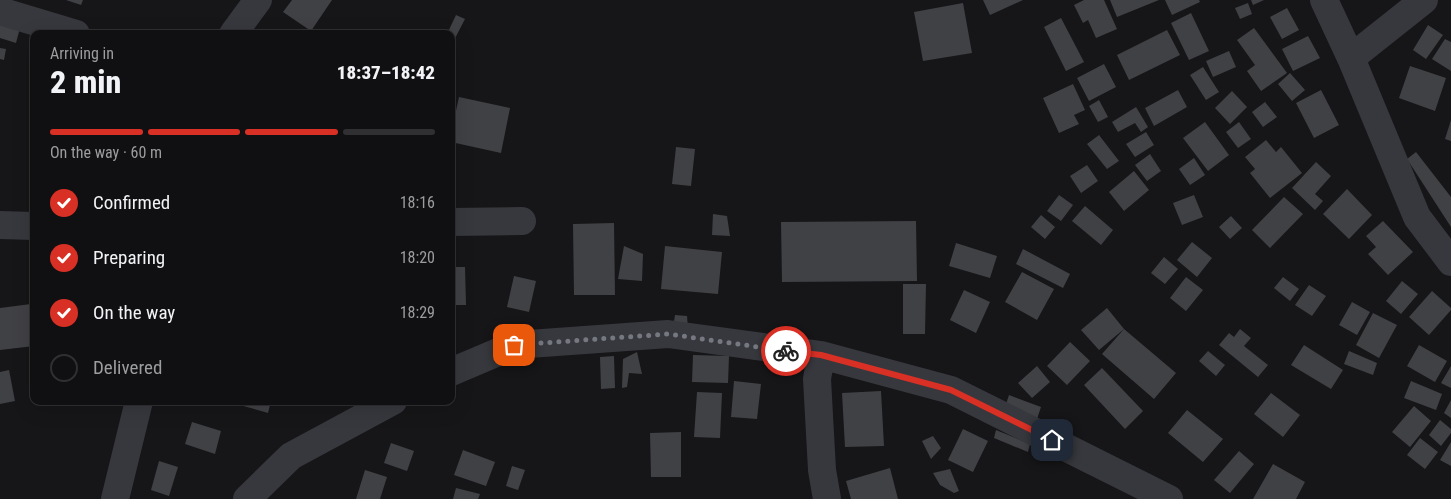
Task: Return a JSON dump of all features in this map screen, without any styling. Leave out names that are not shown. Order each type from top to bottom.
[{"type":"street","points":[[236,30],[258,0]]},
{"type":"street","points":[[1324,0],[1351,58],[1417,217],[1451,262]]},
{"type":"street","points":[[1351,58],[1424,0]]},
{"type":"street","points":[[0,11],[63,30]]},
{"type":"street","points":[[455,222],[522,221]]},
{"type":"street","points":[[0,225],[30,226]]},
{"type":"street","points":[[455,370],[514,345],[668,334],[821,355],[951,390],[1169,499]]},
{"type":"street","points":[[821,355],[817,379],[822,470],[827,499]]},
{"type":"street","points":[[115,499],[138,405]]},
{"type":"street","points":[[247,499],[291,456],[386,405]]},
{"type":"building","points":[[66,0],[83,0],[81,5]]},
{"type":"building","points":[[292,0],[332,0],[312,30],[283,12]]},
{"type":"building","points":[[983,0],[1023,0],[990,15]]},
{"type":"building","points":[[1084,0],[1104,0],[1117,29],[1096,38],[1088,20],[1083,23],[1074,5]]},
{"type":"building","points":[[1110,0],[1159,0],[1117,17]]},
{"type":"building","points":[[1165,0],[1199,0],[1200,2],[1172,15]]},
{"type":"building","points":[[1251,0],[1264,0],[1253,5]]},
{"type":"building","points":[[963,3],[972,53],[923,61],[914,12]]},
{"type":"building","points":[[1248,3],[1252,14],[1240,19],[1235,8]]},
{"type":"building","points":[[1287,8],[1299,30],[1282,39],[1270,17]]},
{"type":"building","points":[[1191,13],[1209,51],[1189,60],[1171,23]]},
{"type":"building","points":[[456,15],[465,19],[455,38],[455,30],[449,30]]},
{"type":"building","points":[[1061,18],[1084,62],[1066,71],[1044,27]]},
{"type":"building","points":[[0,23],[20,28],[16,43],[0,38]]},
{"type":"building","points":[[1428,25],[1443,35],[1426,59],[1413,50]]},
{"type":"building","points":[[1254,28],[1287,73],[1261,91],[1247,71],[1255,65],[1237,40]]},
{"type":"building","points":[[1167,30],[1180,55],[1129,80],[1117,55]]},
{"type":"building","points":[[1308,36],[1320,58],[1293,71],[1282,49]]},
{"type":"building","points":[[1445,39],[1451,42],[1451,71],[1432,59]]},
{"type":"building","points":[[0,48],[6,49],[4,60],[0,59]]},
{"type":"building","points":[[1229,51],[1236,67],[1213,77],[1206,61]]},
{"type":"building","points":[[1104,64],[1116,87],[1089,101],[1077,78]]},
{"type":"building","points":[[1410,66],[1446,78],[1435,111],[1399,98]]},
{"type":"building","points":[[1203,67],[1219,92],[1206,100],[1190,75]]},
{"type":"building","points":[[1290,73],[1305,90],[1292,101],[1278,84]]},
{"type":"building","points":[[1073,84],[1085,110],[1074,115],[1079,124],[1059,133],[1043,98]]},
{"type":"building","points":[[1178,90],[1187,107],[1154,126],[1145,108]]},
{"type":"building","points":[[1321,90],[1339,125],[1314,138],[1296,103]]},
{"type":"building","points":[[1232,91],[1247,107],[1230,124],[1215,108]]},
{"type":"building","points":[[459,97],[510,108],[501,153],[455,143],[455,115]]},
{"type":"building","points":[[1099,100],[1108,117],[1098,122],[1089,106]]},
{"type":"building","points":[[1265,102],[1277,117],[1263,127],[1252,112]]},
{"type":"building","points":[[1136,107],[1148,127],[1141,132],[1135,123],[1118,132],[1112,122]]},
{"type":"building","points":[[1451,120],[1451,141],[1445,139]]},
{"type":"building","points":[[1205,122],[1229,155],[1208,171],[1183,138]]},
{"type":"building","points":[[1239,122],[1251,139],[1238,148],[1226,132]]},
{"type":"building","points":[[1146,132],[1154,145],[1135,157],[1126,144]]},
{"type":"building","points":[[1099,135],[1119,161],[1107,169],[1087,144]]},
{"type":"building","points":[[1266,140],[1276,152],[1281,147],[1302,173],[1270,198],[1250,173],[1255,169],[1245,157]]},
{"type":"building","points":[[676,147],[695,149],[691,186],[672,184]]},
{"type":"building","points":[[1416,152],[1451,197],[1451,227],[1407,159]]},
{"type":"building","points":[[1150,154],[1161,171],[1147,181],[1135,165]]},
{"type":"building","points":[[1194,158],[1205,175],[1190,185],[1179,169]]},
{"type":"building","points":[[1316,162],[1331,176],[1315,194],[1323,201],[1315,210],[1292,188]]},
{"type":"building","points":[[1087,165],[1098,181],[1081,193],[1070,176]]},
{"type":"building","points":[[1134,171],[1149,190],[1124,211],[1109,192]]},
{"type":"building","points":[[1347,189],[1372,215],[1349,239],[1323,214]]},
{"type":"building","points":[[1059,195],[1073,205],[1061,221],[1047,211]]},
{"type":"building","points":[[1194,195],[1203,217],[1182,225],[1173,203]]},
{"type":"building","points":[[1284,197],[1303,214],[1270,248],[1252,230]]},
{"type":"building","points":[[1085,206],[1113,230],[1101,245],[1072,221]]},
{"type":"building","points":[[713,214],[727,216],[730,236],[712,235]]},
{"type":"building","points":[[1041,215],[1055,227],[1045,239],[1031,227]]},
{"type":"building","points":[[1231,216],[1242,228],[1230,239],[1219,227]]},
{"type":"building","points":[[916,221],[917,281],[782,282],[781,222]]},
{"type":"building","points":[[1383,221],[1413,252],[1388,275],[1368,254],[1376,247],[1366,236]]},
{"type":"building","points":[[614,223],[615,295],[574,295],[573,224]]},
{"type":"building","points":[[1192,242],[1212,258],[1197,277],[1177,260]]},
{"type":"building","points":[[956,243],[997,256],[990,278],[949,266]]},
{"type":"building","points":[[624,246],[643,254],[642,281],[618,279]]},
{"type":"building","points":[[665,246],[722,252],[718,294],[661,289]]},
{"type":"building","points":[[1023,249],[1070,274],[1063,288],[1016,264]]},
{"type":"building","points":[[1164,257],[1178,269],[1165,284],[1151,273]]},
{"type":"building","points":[[455,267],[465,267],[466,305],[455,305]]},
{"type":"building","points":[[1022,272],[1054,289],[1037,320],[1005,302]]},
{"type":"building","points":[[514,276],[536,281],[529,312],[507,307]]},
{"type":"building","points":[[1186,277],[1203,290],[1186,311],[1170,298]]},
{"type":"building","points":[[1283,277],[1299,289],[1290,301],[1274,288]]},
{"type":"building","points":[[1402,281],[1418,294],[1401,314],[1386,301]]},
{"type":"building","points":[[903,284],[926,284],[925,334],[903,334]]},
{"type":"building","points":[[1309,285],[1326,296],[1312,316],[1295,305]]},
{"type":"building","points":[[964,290],[990,302],[976,333],[950,320]]},
{"type":"building","points":[[1432,291],[1451,310],[1429,335],[1409,317]]},
{"type":"building","points":[[1352,302],[1370,312],[1357,335],[1339,325]]},
{"type":"building","points":[[30,304],[30,346],[0,350],[0,308]]},
{"type":"building","points":[[1107,308],[1124,329],[1099,350],[1081,330]]},
{"type":"building","points":[[1373,313],[1397,325],[1379,358],[1356,345]]},
{"type":"building","points":[[675,315],[687,316],[688,328],[673,328]]},
{"type":"building","points":[[1124,329],[1176,373],[1154,399],[1102,354]]},
{"type":"building","points":[[1240,329],[1251,338],[1244,346],[1268,365],[1258,377],[1219,345],[1229,333],[1234,337]]},
{"type":"building","points":[[1070,342],[1090,361],[1067,385],[1047,366]]},
{"type":"building","points":[[1304,345],[1343,370],[1331,389],[1291,365]]},
{"type":"building","points":[[1419,345],[1447,361],[1435,382],[1407,366]]},
{"type":"building","points":[[1208,351],[1225,365],[1216,376],[1199,361]]},
{"type":"building","points":[[1349,351],[1377,363],[1373,375],[1344,364]]},
{"type":"building","points":[[637,352],[642,374],[629,373],[627,387],[622,388],[623,359]]},
{"type":"building","points":[[693,355],[729,356],[728,383],[692,382]]},
{"type":"building","points":[[614,356],[615,388],[601,389],[600,357]]},
{"type":"building","points":[[1037,366],[1050,382],[1032,398],[1018,383]]},
{"type":"building","points":[[1451,366],[1451,388],[1441,383]]},
{"type":"building","points":[[1102,368],[1143,411],[1125,429],[1084,385]]},
{"type":"building","points":[[9,370],[15,401],[0,404],[0,372]]},
{"type":"building","points":[[734,381],[761,384],[757,419],[731,417]]},
{"type":"building","points":[[1411,381],[1442,394],[1436,410],[1404,398]]},
{"type":"building","points":[[881,391],[884,446],[845,447],[842,393]]},
{"type":"building","points":[[697,392],[722,393],[720,438],[694,437]]},
{"type":"building","points":[[1271,393],[1300,415],[1283,437],[1254,414]]},
{"type":"building","points":[[1009,395],[1041,407],[1037,419],[1005,407]]},
{"type":"building","points":[[1451,400],[1451,418],[1444,413]]},
{"type":"building","points":[[240,405],[270,405],[268,413]]},
{"type":"building","points":[[1414,406],[1431,421],[1410,447],[1392,432]]},
{"type":"building","points":[[1187,410],[1223,439],[1203,462],[1168,433]]},
{"type":"building","points":[[1440,420],[1451,429],[1451,433],[1441,446],[1429,435]]},
{"type":"building","points":[[192,422],[221,431],[215,454],[185,444]]},
{"type":"building","points":[[963,429],[988,441],[973,472],[948,460]]},
{"type":"building","points":[[996,430],[1030,444],[1028,452],[994,438]]},
{"type":"building","points":[[681,432],[681,477],[651,477],[650,433]]},
{"type":"building","points":[[933,436],[941,448],[931,459],[922,441]]},
{"type":"building","points":[[1420,438],[1438,452],[1425,469],[1407,455]]},
{"type":"building","points":[[1451,442],[1451,466],[1440,460]]},
{"type":"building","points":[[391,443],[414,451],[407,471],[384,463]]},
{"type":"building","points":[[463,450],[495,462],[486,486],[454,475]]},
{"type":"building","points":[[1239,451],[1254,464],[1230,493],[1214,480]]},
{"type":"building","points":[[159,461],[178,467],[169,496],[151,490]]},
{"type":"building","points":[[1273,464],[1305,482],[1296,499],[1253,499]]},
{"type":"building","points":[[512,466],[525,470],[518,490],[506,486]]},
{"type":"building","points":[[890,468],[898,499],[851,499],[846,481]]},
{"type":"building","points":[[950,469],[959,491],[954,493],[940,485],[933,473]]},
{"type":"building","points":[[365,470],[387,477],[380,499],[356,499]]},
{"type":"building","points":[[456,488],[480,494],[478,499],[453,499]]},
{"type":"way so far","points":[[514,345],[668,334],[786,351]]},
{"type":"route","points":[[786,351],[821,355],[951,390],[1052,440]]}]
